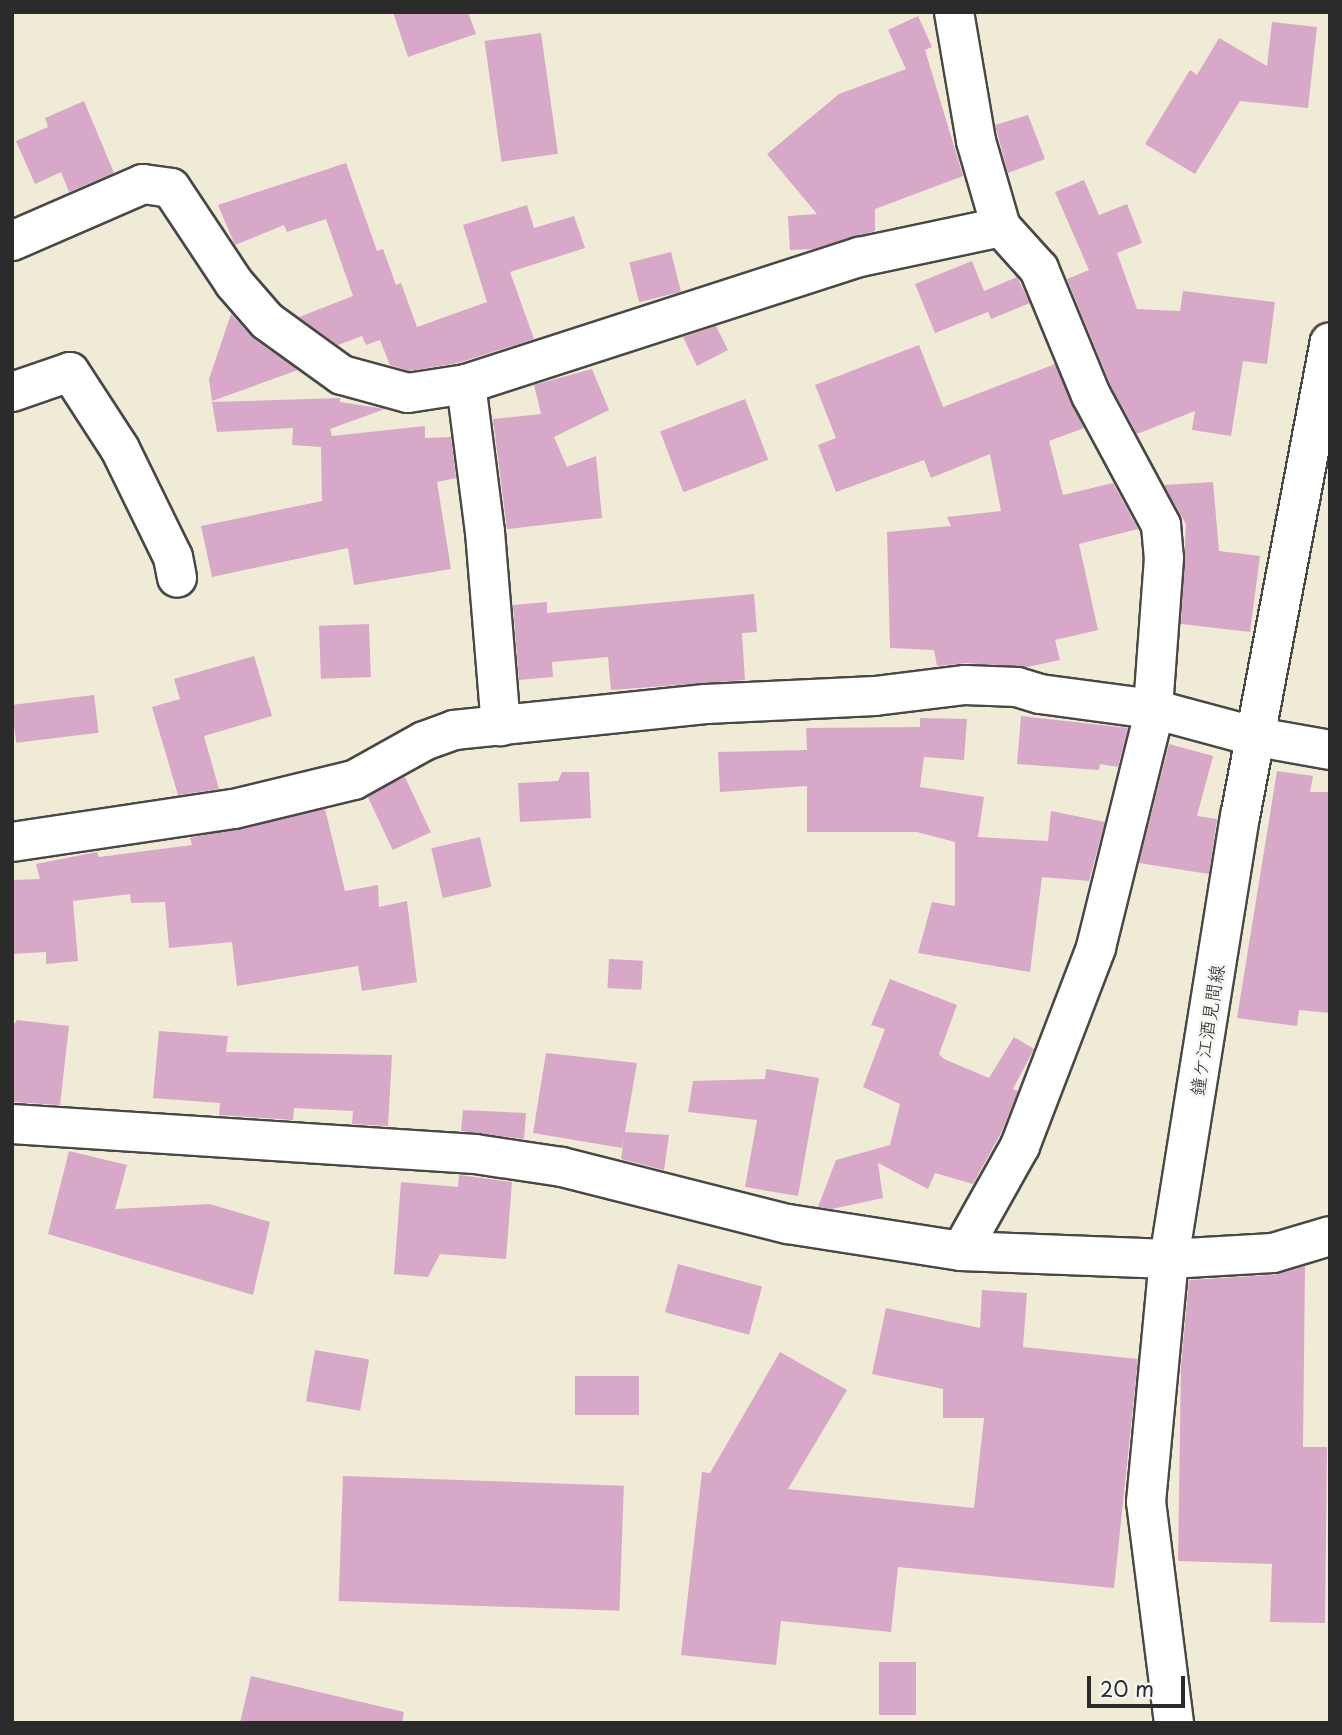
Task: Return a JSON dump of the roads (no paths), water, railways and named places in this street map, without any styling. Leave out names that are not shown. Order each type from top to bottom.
[{"type":"street","points":[[954,12],[976,141],[1001,226],[1039,270],[1091,395],[1161,525],[1164,602],[1153,709],[1121,858],[1096,948],[1020,1146],[961,1251]]},
{"type":"street","points":[[12,241],[143,184],[171,188],[234,284],[267,321],[312,357],[342,375],[408,393],[466,384],[860,257],[1001,226]]},
{"type":"street","name":"鐘ケ江酒見間線","points":[[1174,1723],[1146,1502],[1169,1259],[1240,817],[1330,342]]},
{"type":"street","points":[[12,392],[70,372],[120,449],[173,557],[177,578]]},
{"type":"street","points":[[466,384],[485,532],[501,726]]},
{"type":"street","points":[[12,842],[234,809],[354,780],[424,741],[454,730],[965,685],[1017,687],[1040,694],[1153,709],[1257,737],[1330,750]]},
{"type":"street","points":[[12,1124],[475,1154],[562,1167],[788,1224],[961,1251],[1169,1259],[1273,1253],[1330,1236]]}]
